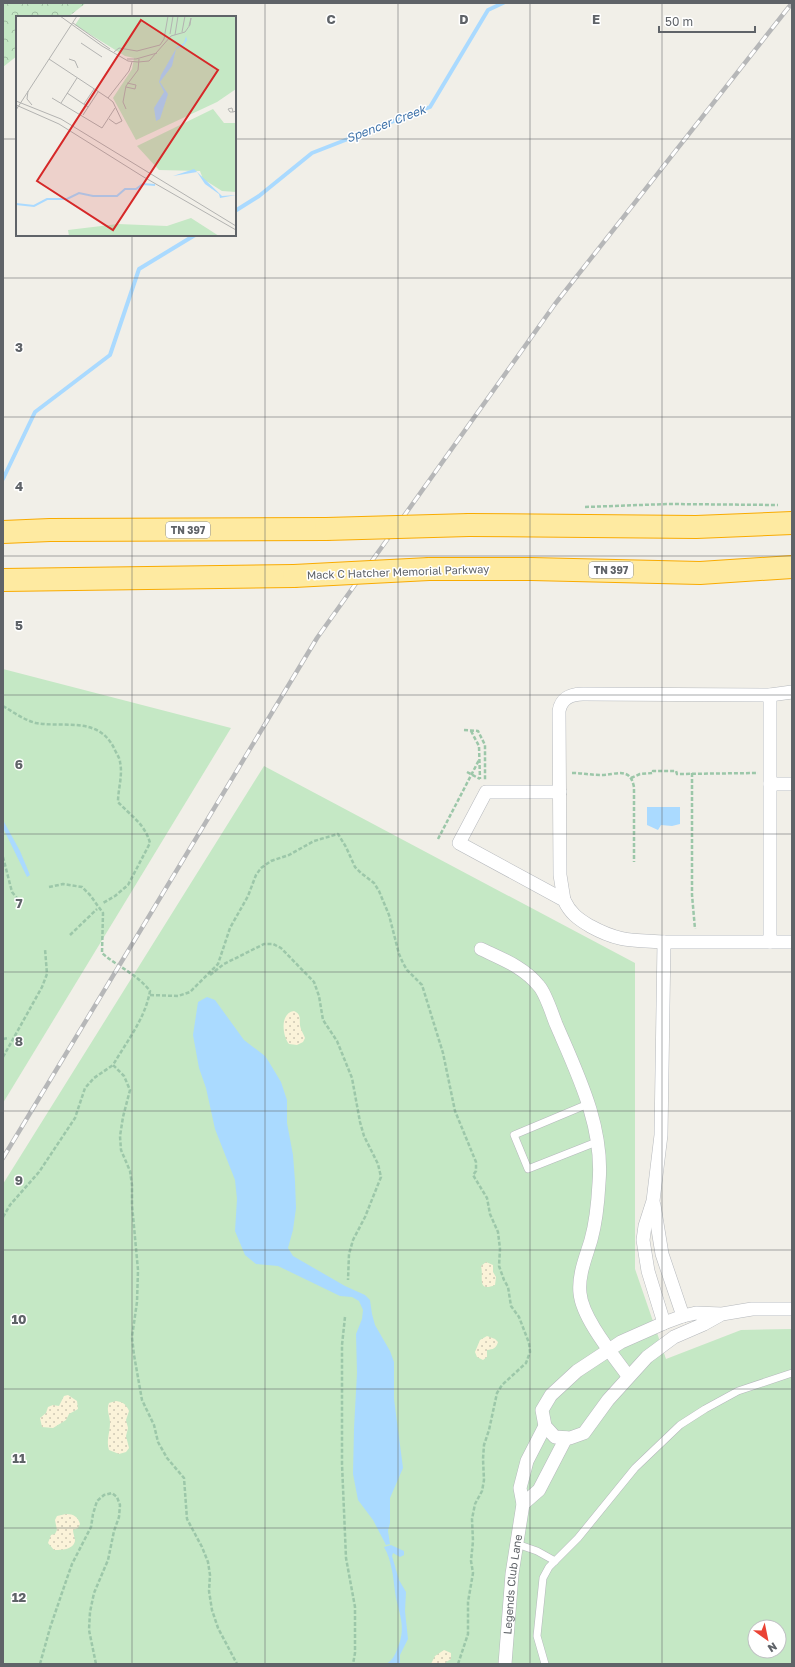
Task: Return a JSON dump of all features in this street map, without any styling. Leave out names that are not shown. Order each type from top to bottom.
[{"type":"highway","name":"TN 397","points":[[3,532],[50,530],[326,529],[469,525],[696,527],[788,514]]},
{"type":"highway","name":"Mack C Hatcher Memorial Parkway","points":[[3,580],[294,576],[429,569],[546,569],[700,573],[792,567]]},
{"type":"street","points":[[792,692],[770,695],[572,695],[564,700],[560,708],[559,773],[560,875],[564,900],[574,916],[607,935],[627,940],[664,942],[792,942]]},
{"type":"street","points":[[770,695],[770,942]]},
{"type":"street","points":[[770,778],[792,784]]},
{"type":"street","points":[[560,792],[486,787],[459,843],[564,900]]},
{"type":"street","points":[[664,942],[662,1120],[653,1201],[645,1226],[643,1240],[644,1255],[648,1271],[664,1323]]},
{"type":"street","points":[[481,949],[519,967],[540,986],[588,1104],[598,1141],[600,1182],[592,1239],[581,1276],[580,1293],[584,1309],[628,1376]]},
{"type":"street","points":[[653,1201],[662,1254],[683,1316]]},
{"type":"street","points":[[722,1314],[704,1324],[674,1336],[647,1357],[628,1376],[584,1433],[570,1438],[555,1437],[545,1426],[542,1410],[551,1395],[577,1371],[621,1342],[683,1316],[703,1312],[722,1314],[752,1309],[792,1309]]},
{"type":"street","name":"Legends Club Lane","points":[[505,1664],[512,1574],[523,1504],[520,1488],[527,1461],[545,1426]]},
{"type":"street","points":[[523,1504],[539,1490],[566,1438]]},
{"type":"lane","points":[[588,1104],[514,1135],[528,1169],[598,1141]]},
{"type":"lane","points":[[545,1664],[537,1636],[543,1578],[549,1567],[578,1538],[635,1468],[680,1425],[738,1391],[792,1372]]},
{"type":"lane","points":[[517,1544],[537,1551],[555,1561]]},
{"type":"path","points":[[582,508],[668,504],[788,514]]},
{"type":"path","points":[[3,706],[25,719],[37,723],[79,725],[95,729],[111,742],[120,761],[121,772],[118,802],[147,832],[150,843],[128,885],[115,896],[103,903]]},
{"type":"path","points":[[464,730],[478,731],[484,742],[486,787]]},
{"type":"path","points":[[470,730],[479,746],[480,779]]},
{"type":"path","points":[[438,839],[480,760]]},
{"type":"path","points":[[631,778],[640,774],[653,774],[653,771],[676,771],[676,774],[692,773],[770,778]]},
{"type":"path","points":[[467,772],[480,779],[486,787]]},
{"type":"path","points":[[559,773],[602,775],[619,773],[626,774],[631,778],[634,787],[634,862]]},
{"type":"path","points":[[692,773],[692,901],[697,942]]},
{"type":"path","points":[[150,995],[178,996],[190,992],[204,979],[218,964],[230,928],[248,896],[256,875],[261,868],[271,861],[289,855],[314,841],[338,834],[355,867],[374,883],[379,891],[389,915],[401,958],[407,970],[422,985],[443,1053],[455,1111],[476,1162],[476,1171],[474,1175],[487,1198],[490,1214],[498,1232],[500,1249],[499,1266],[508,1287],[511,1306],[519,1317],[530,1352],[526,1363],[502,1385],[496,1393],[489,1430],[484,1445],[484,1480],[482,1492],[475,1504],[472,1519],[473,1541],[471,1561],[473,1573],[468,1602],[468,1634],[458,1664]]},
{"type":"path","points":[[3,857],[12,892],[17,898]]},
{"type":"path","points":[[3,1217],[10,1205],[39,1172],[74,1118],[85,1088],[94,1078],[113,1065],[123,1047],[136,1030],[143,1016],[150,995],[150,991],[136,976],[116,964],[102,953],[102,913],[90,895],[82,887],[63,884],[49,888]]},
{"type":"path","points":[[70,935],[97,909]]},
{"type":"path","points":[[204,979],[224,964],[264,944],[273,944],[281,948],[314,982],[319,996],[323,1020],[337,1041],[352,1078],[364,1136],[378,1164],[381,1177],[365,1217],[353,1240],[349,1254],[348,1280]]},
{"type":"path","points":[[3,1057],[42,988],[46,974],[45,949]]},
{"type":"path","points":[[3,1039],[9,1038]]},
{"type":"path","points":[[113,1065],[124,1076],[130,1090],[120,1136],[121,1150],[130,1171],[132,1185],[132,1205],[138,1270],[132,1337],[142,1400],[154,1425],[158,1442],[167,1458],[184,1478],[187,1519],[208,1562],[210,1575],[209,1591],[212,1610],[218,1628],[237,1664]]},
{"type":"path","points":[[345,1317],[342,1345],[342,1464],[346,1558],[355,1607],[356,1640],[353,1664]]},
{"type":"path","points":[[40,1664],[50,1628],[68,1577],[91,1527],[97,1501],[104,1495],[112,1493],[117,1498],[120,1505],[119,1517],[114,1531],[108,1560],[94,1593],[90,1612],[89,1630],[96,1664]]},
{"type":"green space","points":[[3,3],[86,3],[69,16],[16,16],[16,57],[3,67]]},
{"type":"green space","points":[[3,669],[231,728],[3,1103]]},
{"type":"green space","points":[[264,766],[635,963],[635,1269],[666,1359],[741,1330],[792,1329],[792,1664],[3,1664],[3,1184]]},
{"type":"sand","points":[[294,1011],[299,1016],[301,1030],[305,1038],[303,1042],[297,1045],[289,1044],[284,1030],[284,1020],[286,1016]]},
{"type":"sand","points":[[486,1262],[493,1265],[493,1272],[496,1277],[495,1285],[489,1287],[485,1287],[482,1282],[481,1266]]},
{"type":"sand","points":[[487,1336],[498,1342],[494,1348],[487,1350],[487,1357],[483,1360],[477,1357],[475,1352],[480,1340]]},
{"type":"sand","points":[[68,1395],[77,1401],[78,1409],[69,1414],[66,1420],[53,1428],[42,1427],[40,1418],[46,1413],[48,1407],[53,1405],[59,1406],[64,1396]]},
{"type":"sand","points":[[116,1401],[124,1404],[129,1411],[126,1420],[128,1428],[126,1436],[129,1448],[126,1452],[119,1454],[109,1450],[108,1443],[110,1423],[108,1406],[109,1403]]},
{"type":"sand","points":[[66,1514],[75,1516],[80,1524],[78,1528],[73,1530],[75,1541],[74,1544],[63,1550],[54,1550],[48,1543],[51,1535],[55,1534],[57,1530],[55,1520],[57,1516]]},
{"type":"sand","points":[[444,1650],[451,1653],[451,1659],[446,1662],[446,1664],[431,1664],[435,1656]]},
{"type":"water","points":[[647,807],[680,807],[680,824],[672,826],[661,825],[658,830],[647,825]]},
{"type":"water","points":[[3,820],[20,851],[30,875],[27,877],[3,828]]},
{"type":"water","points":[[207,997],[215,1000],[244,1040],[265,1056],[281,1082],[287,1100],[287,1123],[293,1155],[296,1208],[293,1230],[288,1248],[293,1256],[345,1286],[365,1295],[370,1300],[375,1325],[390,1351],[394,1362],[394,1399],[403,1468],[390,1498],[390,1523],[388,1531],[390,1544],[386,1545],[373,1520],[358,1500],[353,1474],[357,1373],[356,1334],[362,1319],[363,1310],[359,1301],[352,1297],[340,1296],[278,1266],[256,1264],[245,1255],[235,1231],[237,1199],[235,1180],[215,1129],[206,1088],[199,1068],[193,1035],[198,1002]]},
{"type":"water","points":[[391,1545],[404,1551],[404,1555],[400,1557],[393,1553],[392,1556],[399,1580],[406,1592],[405,1611],[408,1639],[400,1655],[400,1664],[386,1664],[395,1655],[402,1632],[392,1569],[384,1547]]},
{"type":"waterway","name":"Spencer Creek","points":[[236,210],[259,196],[312,153],[430,107],[488,10],[503,3]]},
{"type":"waterway","name":"Spencer Creek","points":[[3,479],[35,412],[110,355],[139,269],[193,236]]},
{"type":"railway","points":[[3,1158],[317,638],[555,304],[792,3]]}]
